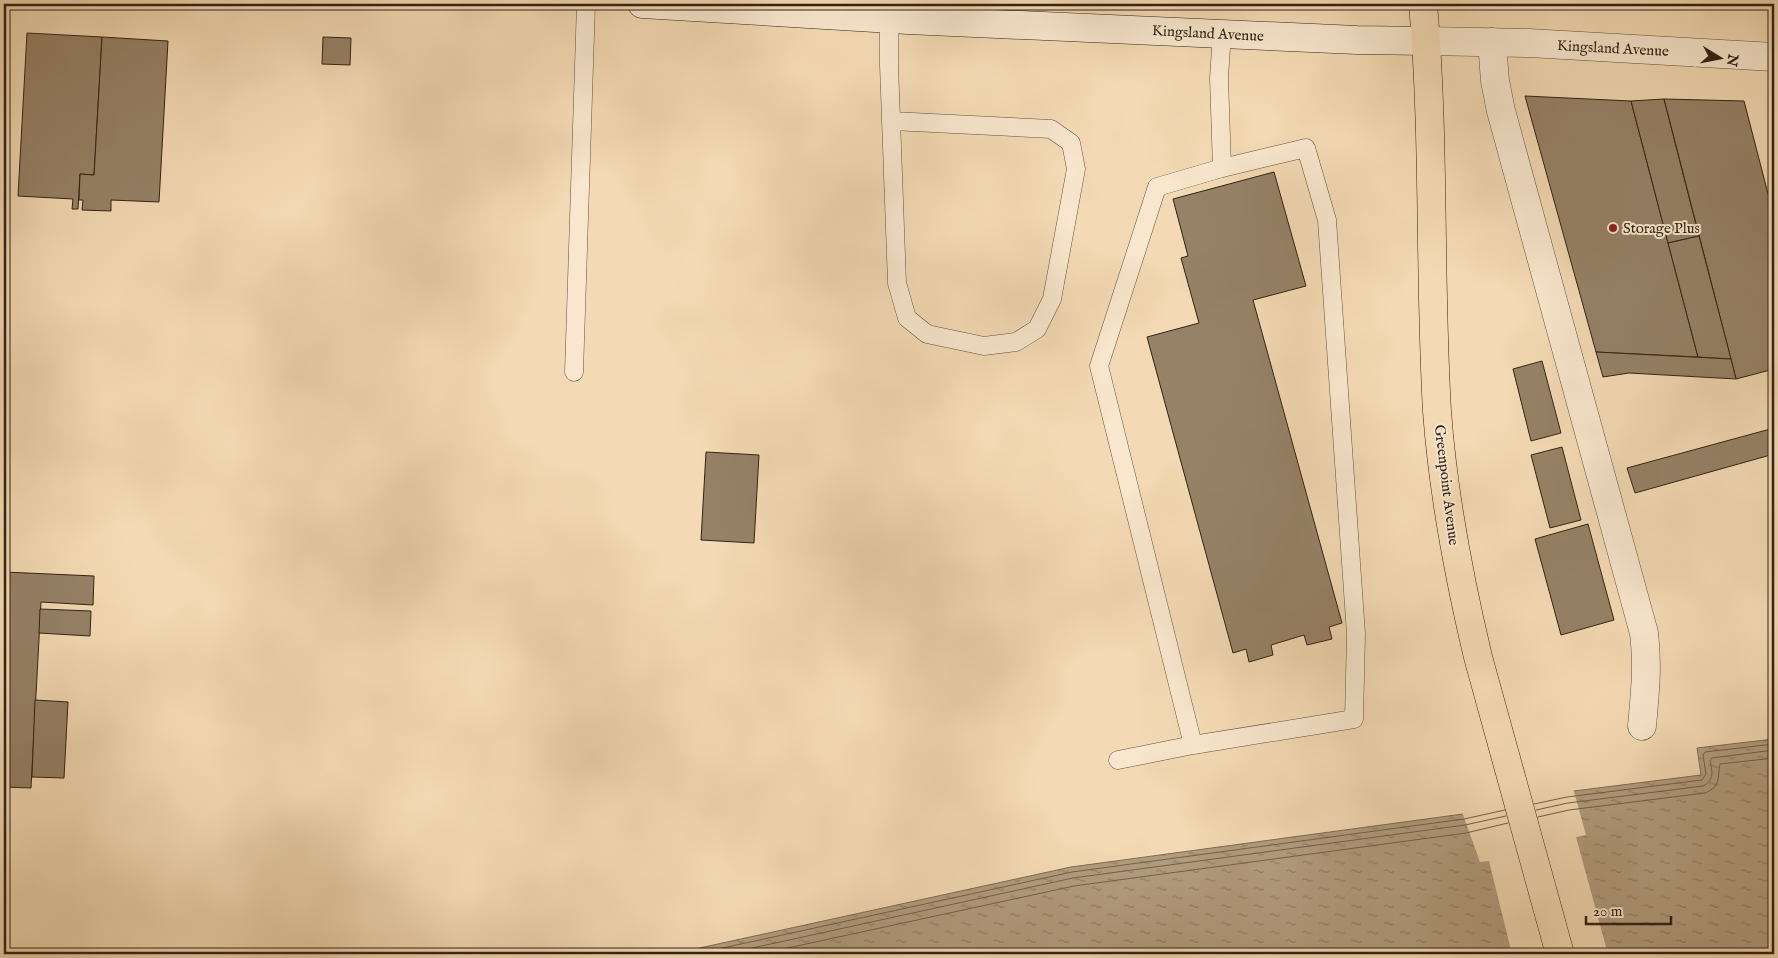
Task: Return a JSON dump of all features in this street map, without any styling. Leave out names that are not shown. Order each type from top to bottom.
[{"type":"main road","name":"Greenpoint Avenue","points":[[1423,4],[1427,41],[1434,333],[1438,412],[1450,518],[1466,608],[1489,699],[1560,954]]},
{"type":"street","name":"Kingsland Avenue","points":[[642,4],[889,19],[1357,40],[1529,43],[1774,57]]},
{"type":"street","points":[[1492,42],[1495,81],[1501,111],[1644,633],[1646,672],[1642,726]]},
{"type":"lane","points":[[574,372],[586,4]]},
{"type":"lane","points":[[889,19],[892,121],[897,283],[907,318],[926,334],[984,346],[1016,342],[1038,329],[1052,299],[1076,170],[1071,143],[1052,129],[892,121]]},
{"type":"lane","points":[[1222,33],[1219,78],[1222,168]]},
{"type":"lane","points":[[1118,760],[1193,745],[1354,719],[1356,634],[1327,220],[1306,148],[1222,168],[1157,187],[1099,366],[1193,745]]},
{"type":"water","points":[[1774,739],[1774,954],[672,954],[1071,867],[1463,814],[1566,792],[1701,775],[1697,748]]},
{"type":"pier","points":[[1573,788],[1586,835],[1576,837],[1608,954],[1512,954],[1489,861],[1480,862],[1462,812]]},
{"type":"building","points":[[27,33],[102,37],[94,175],[80,174],[78,209],[72,209],[73,199],[18,196]]},
{"type":"building","points":[[102,37],[168,41],[159,202],[111,200],[111,211],[82,210],[83,200],[79,200],[80,174],[94,175]]},
{"type":"building","points":[[323,37],[351,38],[350,65],[322,64]]},
{"type":"building","name":"Storage Plus","points":[[1525,96],[1631,101],[1698,357],[1596,352]]},
{"type":"building","points":[[1664,99],[1699,236],[1668,243],[1631,101]]},
{"type":"building","points":[[1664,99],[1744,101],[1774,217],[1774,369],[1736,379]]},
{"type":"building","points":[[1274,172],[1306,286],[1253,300],[1342,623],[1329,627],[1332,639],[1307,645],[1304,635],[1271,645],[1273,655],[1249,662],[1246,649],[1233,653],[1147,337],[1199,323],[1181,258],[1188,256],[1173,199]]},
{"type":"building","points":[[1699,236],[1731,359],[1698,357],[1668,243]]},
{"type":"building","points":[[1596,352],[1731,359],[1736,379],[1629,373],[1603,377]]},
{"type":"building","points":[[1542,361],[1561,433],[1531,441],[1513,369]]},
{"type":"building","points":[[1774,428],[1774,454],[1635,493],[1627,468]]},
{"type":"building","points":[[1562,447],[1581,520],[1550,528],[1531,455]]},
{"type":"building","points":[[706,452],[759,455],[754,543],[701,540]]},
{"type":"building","points":[[1588,524],[1614,620],[1561,635],[1535,539]]},
{"type":"building","points":[[4,572],[94,576],[93,605],[41,602],[31,788],[4,787]]},
{"type":"building","points":[[40,609],[91,611],[90,636],[39,633]]},
{"type":"building","points":[[35,700],[68,702],[64,778],[32,777]]},
{"type":"place","name":"Storage Plus","points":[[1613,228]]}]
